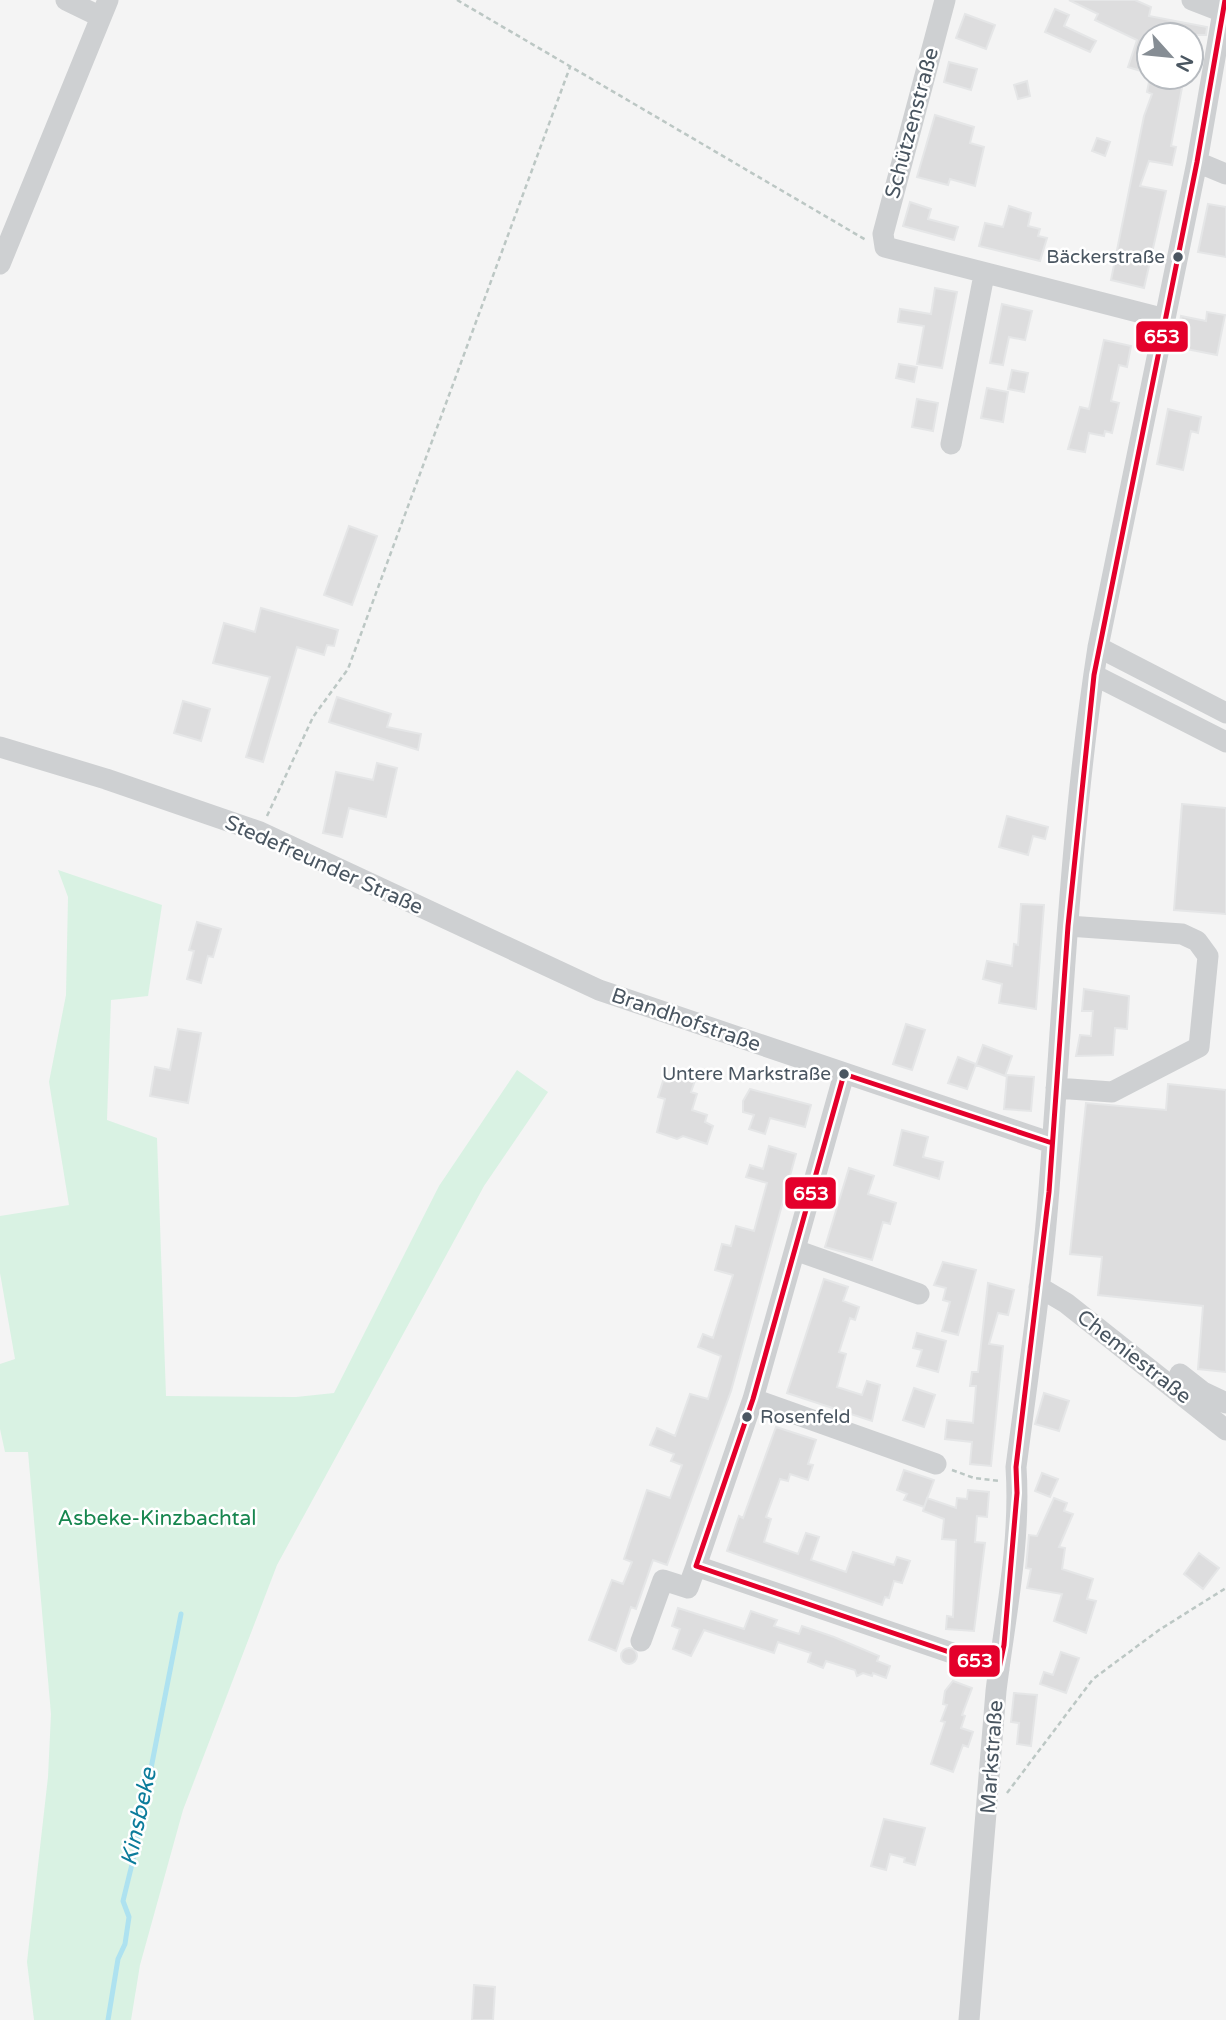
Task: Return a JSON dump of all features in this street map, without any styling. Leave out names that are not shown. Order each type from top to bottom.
[{"type":"street","points":[[0,264],[105,8],[66,0]]},
{"type":"street","name":"Schützenstraße","points":[[885,247],[883,234],[945,0]]},
{"type":"street","points":[[1192,0],[1224,6]]},
{"type":"street","name":"Markstraße","points":[[969,2020],[999,1669],[1004,1645],[1016,1467],[1039,1287],[1068,926],[1094,675],[1197,162],[1224,6]]},
{"type":"street","points":[[1197,162],[1226,174]]},
{"type":"street","points":[[885,247],[984,275],[1165,319]]},
{"type":"street","points":[[951,444],[984,275]]},
{"type":"street","points":[[1098,647],[1226,713]]},
{"type":"street","points":[[1094,675],[1226,742]]},
{"type":"street","name":"Stedefreunder Straße","points":[[0,747],[106,779],[260,832],[599,990]]},
{"type":"street","points":[[1056,1088],[1112,1092],[1199,1047],[1208,956],[1197,941],[1182,934],[1068,926]]},
{"type":"street","name":"Brandhofstraße","points":[[599,990],[1052,1143]]},
{"type":"street","points":[[641,1641],[663,1580],[688,1588],[696,1566],[753,1399],[844,1074]]},
{"type":"street","points":[[795,1250],[919,1294]]},
{"type":"street","points":[[1039,1287],[1057,1282],[1203,1392],[1226,1403]]},
{"type":"street","name":"Chemiestraße","points":[[1039,1287],[1066,1303],[1226,1430]]},
{"type":"street","points":[[753,1399],[936,1464]]},
{"type":"street","points":[[696,1566],[999,1669]]},
{"type":"path","points":[[457,0],[876,246],[885,247]]},
{"type":"path","points":[[260,832],[313,717],[348,669],[570,67]]},
{"type":"path","points":[[936,1464],[974,1478],[1017,1483]]},
{"type":"path","points":[[989,1807],[1003,1798],[1093,1679],[1159,1630],[1226,1588]]},
{"type":"green space","name":"Asbeke-Kinzbachtal","points":[[58,870],[162,905],[148,996],[111,1000],[107,1120],[157,1138],[166,1396],[296,1397],[334,1393],[439,1186],[517,1070],[548,1092],[484,1186],[277,1565],[183,1810],[140,1965],[131,2020],[34,2020],[27,1962],[48,1777],[51,1714],[28,1452],[5,1452],[0,1429],[0,1364],[15,1359],[0,1273],[0,1216],[69,1205],[49,1082],[66,995],[68,897]]},
{"type":"building","points":[[1069,0],[1135,0],[1151,7],[1149,16],[1175,21],[1135,21],[1135,39],[1095,20],[1098,14]]},
{"type":"building","points":[[1055,9],[1069,15],[1064,26],[1096,41],[1090,52],[1045,32]]},
{"type":"building","points":[[965,14],[995,25],[986,49],[956,38]]},
{"type":"building","points":[[1135,46],[1135,69],[1128,67]]},
{"type":"building","points":[[949,62],[977,69],[971,90],[944,82]]},
{"type":"building","points":[[1027,81],[1030,96],[1018,99],[1014,85]]},
{"type":"building","points":[[1181,91],[1171,146],[1176,147],[1172,165],[1149,161],[1140,186],[1166,191],[1144,288],[1111,280],[1144,116],[1152,94],[1147,92]]},
{"type":"building","points":[[935,115],[974,127],[970,143],[984,147],[975,186],[950,179],[948,185],[917,177]]},
{"type":"building","points":[[1097,138],[1110,142],[1105,156],[1092,151]]},
{"type":"building","points":[[910,202],[931,209],[928,219],[958,227],[954,240],[903,226]]},
{"type":"building","points":[[1208,204],[1226,207],[1226,257],[1198,252]]},
{"type":"building","points":[[1009,206],[1031,213],[1028,226],[1040,229],[1038,236],[1047,238],[1040,261],[979,246],[985,223],[1003,227]]},
{"type":"building","points":[[935,288],[957,292],[942,368],[917,364],[924,326],[898,322],[900,309],[931,314]]},
{"type":"building","points":[[1002,304],[1032,311],[1025,340],[1009,337],[1003,365],[990,363]]},
{"type":"building","points":[[1207,312],[1225,315],[1217,355],[1176,347],[1181,316],[1206,321]]},
{"type":"building","points":[[1104,340],[1131,346],[1127,367],[1119,365],[1111,401],[1119,403],[1112,433],[1105,431],[1104,436],[1089,433],[1085,452],[1068,449],[1080,407],[1089,409]]},
{"type":"building","points":[[899,364],[917,367],[914,382],[896,378]]},
{"type":"building","points":[[1012,370],[1028,373],[1024,392],[1008,389]]},
{"type":"building","points":[[987,388],[1008,392],[1003,422],[981,418]]},
{"type":"building","points":[[917,399],[938,403],[933,431],[912,427]]},
{"type":"building","points":[[1168,409],[1201,417],[1198,433],[1191,431],[1183,470],[1157,464]]},
{"type":"building","points":[[349,526],[377,536],[352,605],[324,595]]},
{"type":"building","points":[[261,608],[338,630],[334,646],[327,645],[324,655],[297,647],[263,762],[246,757],[270,677],[213,663],[224,623],[255,632]]},
{"type":"building","points":[[337,697],[391,714],[387,727],[421,734],[418,750],[329,722]]},
{"type":"building","points":[[183,701],[210,709],[201,741],[174,733]]},
{"type":"building","points":[[377,763],[397,768],[386,817],[349,808],[342,837],[323,833],[336,772],[373,780]]},
{"type":"building","points":[[1182,804],[1226,808],[1226,914],[1174,910]]},
{"type":"building","points":[[1007,816],[1048,827],[1045,839],[1033,836],[1028,855],[999,847]]},
{"type":"building","points":[[1021,904],[1044,905],[1036,1009],[999,1003],[1002,984],[983,979],[987,961],[1012,966],[1014,944],[1018,945]]},
{"type":"building","points":[[197,922],[221,929],[213,957],[208,956],[201,983],[187,979],[194,951],[189,950]]},
{"type":"building","points":[[1084,989],[1129,996],[1127,1029],[1115,1028],[1113,1055],[1076,1056],[1080,1035],[1091,1036],[1093,1011],[1082,1011]]},
{"type":"building","points":[[906,1024],[925,1030],[912,1070],[893,1064]]},
{"type":"building","points":[[178,1029],[201,1033],[188,1103],[150,1096],[155,1067],[170,1070]]},
{"type":"building","points":[[983,1045],[1012,1056],[1005,1076],[976,1065]]},
{"type":"building","points":[[958,1057],[976,1064],[967,1089],[948,1083]]},
{"type":"building","points":[[678,1069],[697,1075],[691,1092],[697,1094],[692,1110],[707,1115],[705,1122],[713,1126],[707,1144],[683,1136],[677,1139],[657,1132],[665,1099],[658,1097],[663,1081],[667,1082],[676,1077]]},
{"type":"building","points":[[1007,1075],[1034,1077],[1031,1111],[1004,1109]]},
{"type":"building","points":[[1168,1084],[1226,1090],[1226,1372],[1198,1369],[1203,1306],[1098,1295],[1102,1257],[1070,1254],[1086,1103],[1166,1110]]},
{"type":"building","points":[[750,1089],[811,1105],[805,1127],[770,1118],[765,1134],[749,1129],[754,1115],[743,1112],[743,1101]]},
{"type":"building","points":[[902,1130],[928,1137],[923,1157],[943,1162],[939,1179],[894,1165]]},
{"type":"building","points":[[769,1146],[796,1154],[731,1391],[667,1565],[653,1560],[636,1609],[631,1607],[616,1651],[589,1640],[612,1580],[623,1584],[632,1562],[624,1559],[647,1490],[670,1498],[682,1465],[671,1461],[674,1454],[650,1445],[657,1428],[675,1436],[690,1394],[708,1399],[721,1356],[698,1347],[703,1334],[713,1338],[733,1275],[715,1270],[722,1244],[731,1246],[736,1226],[754,1231],[767,1183],[746,1177],[750,1165],[763,1169]]},
{"type":"building","points":[[849,1168],[874,1176],[868,1194],[896,1203],[890,1224],[883,1222],[872,1260],[825,1247]]},
{"type":"building","points":[[943,1262],[976,1270],[958,1335],[942,1331],[950,1302],[943,1300],[946,1288],[934,1285]]},
{"type":"building","points":[[824,1279],[848,1287],[843,1301],[859,1307],[855,1320],[850,1318],[839,1352],[846,1354],[837,1387],[862,1395],[867,1381],[880,1385],[872,1421],[787,1393]]},
{"type":"building","points":[[988,1283],[1014,1290],[1008,1315],[998,1313],[989,1344],[1003,1346],[991,1466],[970,1464],[972,1442],[945,1439],[947,1420],[973,1423],[976,1386],[970,1386],[972,1372],[978,1372]]},
{"type":"building","points":[[917,1333],[946,1341],[938,1372],[917,1366],[922,1350],[913,1348]]},
{"type":"building","points":[[914,1388],[935,1395],[924,1427],[903,1420]]},
{"type":"building","points":[[1044,1393],[1069,1401],[1059,1431],[1035,1424]]},
{"type":"building","points":[[776,1427],[816,1440],[808,1464],[813,1465],[808,1480],[790,1474],[788,1481],[780,1479],[766,1517],[771,1519],[764,1542],[798,1554],[806,1533],[819,1537],[811,1560],[846,1572],[853,1552],[894,1565],[897,1557],[910,1561],[902,1583],[894,1581],[889,1598],[885,1597],[882,1605],[727,1551],[739,1516],[743,1518]]},
{"type":"building","points":[[904,1470],[934,1480],[924,1507],[904,1500],[907,1494],[897,1490]]},
{"type":"building","points":[[1042,1473],[1058,1479],[1050,1497],[1035,1491]]},
{"type":"building","points":[[968,1490],[989,1492],[987,1517],[977,1516],[975,1542],[985,1543],[974,1631],[946,1629],[947,1616],[953,1617],[956,1540],[942,1539],[944,1519],[923,1511],[927,1498],[956,1508],[957,1498],[967,1499]]},
{"type":"building","points":[[1054,1498],[1067,1503],[1064,1511],[1073,1514],[1059,1547],[1065,1548],[1062,1569],[1093,1579],[1087,1599],[1096,1601],[1086,1633],[1054,1621],[1062,1594],[1027,1588],[1031,1569],[1026,1568],[1029,1535],[1037,1536]]},
{"type":"building","points":[[1199,1553],[1219,1568],[1203,1589],[1184,1574]]},
{"type":"building","points":[[678,1608],[744,1629],[751,1611],[777,1620],[774,1626],[799,1634],[802,1626],[834,1637],[879,1656],[877,1661],[890,1666],[886,1678],[873,1673],[872,1676],[863,1673],[857,1676],[855,1670],[826,1661],[823,1668],[808,1662],[811,1653],[778,1642],[774,1653],[704,1630],[691,1656],[673,1649],[680,1629],[672,1626]]},
{"type":"building","points":[[629,1648],[637,1656],[629,1664],[621,1656]]},
{"type":"building","points":[[1061,1652],[1079,1658],[1066,1693],[1040,1684],[1044,1672],[1053,1675]]},
{"type":"building","points":[[953,1681],[972,1688],[962,1715],[965,1716],[961,1728],[973,1732],[968,1747],[963,1745],[953,1772],[931,1764],[945,1722],[941,1721],[947,1705],[943,1704],[945,1691]]},
{"type":"building","points":[[1014,1693],[1037,1695],[1031,1746],[1017,1744],[1019,1723],[1011,1722]]},
{"type":"building","points":[[884,1819],[925,1828],[915,1865],[904,1862],[905,1858],[890,1854],[886,1870],[871,1866]]},
{"type":"building","points":[[474,1985],[495,1987],[493,2020],[472,2020]]},
{"type":"waterway","name":"Kinsbeke","points":[[108,2020],[118,1959],[125,1944],[129,1917],[123,1901],[181,1614]]},
{"type":"transit line","name":"653","points":[[1052,1143],[844,1074],[753,1399],[696,1566],[999,1669],[1004,1645],[1017,1493],[1016,1467],[1049,1192],[1068,926],[1094,675],[1197,162],[1225,0]]},
{"type":"place","name":"Bäckerstraße","points":[[1178,257]]},
{"type":"place","name":"Untere Markstraße","points":[[844,1074]]},
{"type":"place","name":"Rosenfeld","points":[[747,1417]]}]
